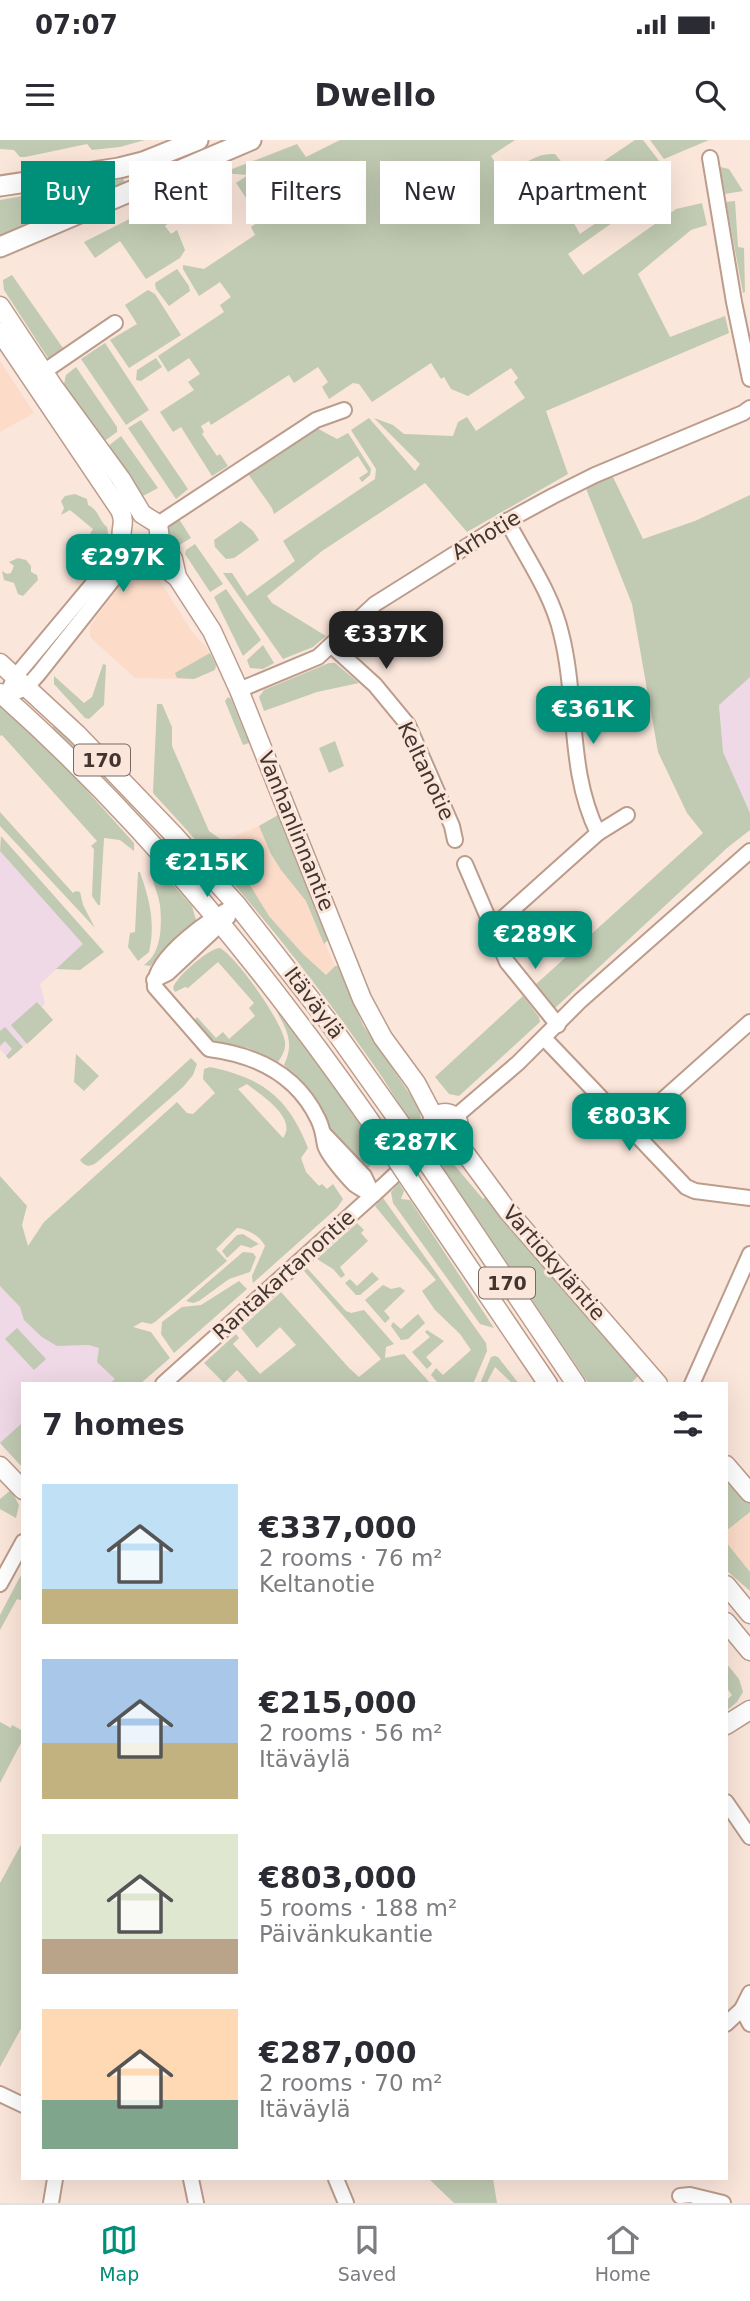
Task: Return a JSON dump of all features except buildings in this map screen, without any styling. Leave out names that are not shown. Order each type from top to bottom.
[{"type":"highway","points":[[0,186],[119,168],[143,162],[198,140]]},
{"type":"highway","points":[[0,247],[251,140]]},
{"type":"main road","name":"Vanhanlinnantie","points":[[0,306],[38,376],[120,510],[131,543],[177,577]]},
{"type":"main road","name":"Vanhanlinnantie","points":[[0,332],[121,479],[173,559],[177,577],[212,631],[239,690],[362,999],[383,1038],[416,1083],[430,1091],[442,1121]]},
{"type":"main road","name":"Itäväylä","points":[[0,663],[77,734],[237,905],[327,1020],[403,1127],[575,1382]]},
{"type":"main road","name":"Itäväylä","points":[[3,696],[115,805],[219,919],[307,1032],[547,1382]]},
{"type":"main road","name":"Vartiokyläntie","points":[[442,1121],[447,1141],[454,1138],[507,1210],[656,1382]]},
{"type":"main road","points":[[0,1466],[21,1488]]},
{"type":"main road","points":[[728,1467],[750,1493]]},
{"type":"main road","points":[[728,1587],[750,1614]]},
{"type":"main road","points":[[728,1624],[750,1651]]},
{"type":"main road","points":[[728,1724],[749,1708]]},
{"type":"street","points":[[710,158],[750,379]]},
{"type":"street","points":[[38,376],[115,323]]},
{"type":"street","name":"Arhotie","points":[[239,690],[318,657],[375,604],[508,521],[595,475],[750,408]]},
{"type":"street","points":[[131,543],[130,519],[153,526],[316,420],[344,410]]},
{"type":"street","points":[[508,521],[544,590],[561,633],[582,785],[598,833]]},
{"type":"street","points":[[131,543],[156,547],[153,526]]},
{"type":"street","points":[[3,696],[21,682],[116,556],[131,543]]},
{"type":"street","name":"Keltanotie","points":[[331,645],[375,685],[408,725],[452,826],[455,840]]},
{"type":"street","points":[[492,928],[598,833],[627,814]]},
{"type":"street","name":"Rantakartanontie","points":[[165,1382],[373,1195],[442,1121],[544,1038],[580,1001],[750,851]]},
{"type":"street","points":[[465,864],[508,964],[558,1025]]},
{"type":"street","points":[[237,905],[161,963],[154,980],[155,987],[209,1049],[239,1054],[265,1063],[293,1083],[312,1108],[324,1133],[364,1177],[373,1195]]},
{"type":"street","points":[[631,1129],[750,1022]]},
{"type":"street","points":[[544,1038],[686,1187],[695,1192],[750,1198]]},
{"type":"street","points":[[693,1382],[750,1254]]},
{"type":"street","points":[[0,1584],[21,1546]]},
{"type":"street","points":[[728,1805],[750,1837]]},
{"type":"street","points":[[728,2022],[742,2009],[750,1993]]},
{"type":"street","points":[[742,2009],[750,2024]]},
{"type":"street","points":[[0,2094],[21,2104]]},
{"type":"street","points":[[51,2203],[55,2180]]},
{"type":"street","points":[[191,2180],[196,2203]]},
{"type":"street","points":[[336,2180],[346,2203]]},
{"type":"street","points":[[680,2196],[690,2195],[723,2203]]},
{"type":"shaded area","points":[[0,361],[34,413],[0,432]]},
{"type":"shaded area","points":[[138,570],[146,570],[161,583],[193,633],[206,647],[216,665],[215,670],[194,679],[135,678],[90,637],[90,626],[124,580]]},
{"type":"shaded area","points":[[750,660],[750,813],[723,752],[719,705]]},
{"type":"shaded area","points":[[259,826],[281,870],[306,901],[335,966],[326,975],[269,916],[223,841]]},
{"type":"shaded area","points":[[0,851],[84,944],[40,984],[45,1003],[42,1007],[53,1020],[9,1059],[0,1049]]},
{"type":"shaded area","points":[[0,1286],[20,1307],[25,1320],[57,1346],[88,1345],[100,1348],[124,1382],[21,1382],[21,1466],[0,1443]]},
{"type":"shaded area","points":[[750,1512],[750,1572],[728,1544],[728,1529]]},
{"type":"green space","points":[[0,140],[145,140],[120,147],[92,150],[87,144],[20,157],[14,150],[0,149]]},
{"type":"green space","points":[[340,140],[515,140],[491,156],[494,161],[494,224],[574,224],[580,234],[594,224],[611,224],[568,254],[583,275],[655,224],[671,224],[671,213],[676,209],[702,203],[707,225],[691,230],[638,274],[670,337],[725,316],[729,333],[546,411],[568,474],[467,532],[425,483],[322,551],[267,596],[272,603],[326,636],[313,647],[283,659],[223,573],[232,573],[247,596],[295,561],[283,541],[375,479],[376,469],[351,430],[369,418],[415,471],[420,464],[374,418],[393,425],[404,434],[453,436],[458,422],[467,417],[476,431],[525,398],[514,382],[518,378],[511,368],[468,396],[451,389],[431,363],[372,402],[359,384],[353,383],[329,399],[322,387],[328,382],[318,367],[294,383],[289,375],[211,425],[209,421],[201,426],[204,432],[202,434],[217,456],[220,454],[228,466],[212,476],[181,427],[173,432],[160,412],[194,390],[188,382],[200,374],[189,358],[168,372],[158,356],[224,312],[220,305],[231,297],[220,282],[199,296],[183,265],[204,269],[255,235],[251,227],[255,224],[366,224],[366,161],[253,161],[297,144],[306,157]]},
{"type":"green space","points":[[635,140],[643,140],[659,161],[604,161]]},
{"type":"green space","points":[[650,140],[709,140],[664,159]]},
{"type":"green space","points":[[548,154],[555,154],[561,161],[529,161]]},
{"type":"green space","points":[[246,164],[246,175],[232,174],[232,169]]},
{"type":"green space","points":[[720,167],[729,169],[743,191],[725,194]]},
{"type":"green space","points":[[246,176],[246,198],[236,183]]},
{"type":"green space","points":[[123,179],[126,184],[115,189],[115,180]]},
{"type":"green space","points":[[21,196],[21,224],[29,224],[0,236],[0,200]]},
{"type":"green space","points":[[735,201],[738,247],[744,248],[743,293],[726,202]]},
{"type":"green space","points":[[129,219],[129,224],[167,224],[165,226],[171,234],[177,230],[185,250],[180,258],[146,279],[120,241],[95,258],[84,242]]},
{"type":"green space","points":[[177,269],[190,291],[169,306],[156,289],[155,283]]},
{"type":"green space","points":[[12,275],[65,351],[50,361],[4,290],[3,280]]},
{"type":"green space","points":[[148,290],[155,294],[181,335],[129,368],[110,340],[137,324],[125,305]]},
{"type":"green space","points":[[105,343],[149,410],[126,425],[81,359]]},
{"type":"green space","points":[[156,358],[162,367],[141,381],[136,380],[137,370]]},
{"type":"green space","points":[[76,367],[117,427],[117,432],[103,442],[64,384],[66,375]]},
{"type":"green space","points":[[141,420],[188,489],[176,499],[128,428]]},
{"type":"green space","points":[[313,426],[337,439],[348,433],[371,469],[370,475],[362,482],[359,478],[368,472],[358,456],[274,514],[246,471]]},
{"type":"green space","points":[[121,436],[158,488],[141,497],[107,447]]},
{"type":"green space","points":[[612,475],[643,539],[695,521],[750,495],[750,677],[719,705],[723,752],[750,813],[750,830],[727,848],[554,1009],[534,986],[703,833],[687,813],[658,752],[632,604],[585,486]]},
{"type":"green space","points":[[75,494],[87,499],[88,505],[107,527],[105,551],[98,551],[87,545],[86,540],[93,529],[70,510],[61,515],[64,508],[61,501],[65,496]]},
{"type":"green space","points":[[179,519],[191,538],[171,550],[167,529]]},
{"type":"green space","points":[[241,521],[259,540],[234,558],[226,559],[215,547],[214,540]]},
{"type":"green space","points":[[195,544],[223,584],[210,592],[185,554],[186,550]]},
{"type":"green space","points":[[18,558],[26,560],[38,580],[23,596],[18,594],[14,583],[4,580],[2,571],[11,573],[14,566],[9,562]]},
{"type":"green space","points":[[226,589],[261,640],[243,656],[214,597]]},
{"type":"green space","points":[[263,645],[274,663],[263,669],[250,668],[247,660]]},
{"type":"green space","points":[[210,653],[216,665],[215,670],[194,679],[177,678],[175,673]]},
{"type":"green space","points":[[329,663],[335,663],[359,683],[317,692],[264,711],[259,697],[264,690]]},
{"type":"green space","points":[[103,664],[106,665],[104,705],[89,719],[85,718],[54,684],[54,676],[84,703],[92,697]]},
{"type":"green space","points":[[228,697],[249,743],[243,745],[225,701]]},
{"type":"green space","points":[[0,703],[47,746],[134,843],[134,851],[120,840],[104,838],[100,905],[92,896],[94,849],[91,846],[97,841],[2,735],[0,736]]},
{"type":"green space","points":[[157,704],[162,704],[172,727],[172,746],[209,831],[223,841],[269,916],[303,954],[326,975],[338,966],[363,1025],[420,1109],[421,1125],[417,1132],[379,1072],[295,959],[240,891],[153,793]]},
{"type":"green space","points":[[56,723],[104,770],[98,777],[50,730]]},
{"type":"green space","points":[[335,741],[344,766],[329,773],[319,748]]},
{"type":"green space","points":[[0,812],[73,893],[80,892],[83,905],[95,928],[0,826]]},
{"type":"green space","points":[[278,815],[328,940],[324,944],[306,901],[281,870],[259,826]]},
{"type":"green space","points":[[1,836],[104,952],[80,970],[56,969],[83,944],[0,851]]},
{"type":"green space","points":[[152,862],[192,906],[196,920],[190,932],[150,966],[144,965],[158,946],[161,921],[159,899],[151,873]]},
{"type":"green space","points":[[138,872],[149,901],[152,931],[149,952],[138,961],[128,947],[130,933],[135,932]]},
{"type":"green space","points":[[220,948],[248,977],[276,1021],[285,1045],[278,1062],[248,1048],[210,1040],[194,1021],[197,1017],[216,1038],[223,1032],[229,1039],[255,1016],[249,1008],[254,1003],[218,962],[188,988],[175,992],[175,983],[186,971],[208,953]]},
{"type":"green space","points":[[523,996],[540,1022],[459,1096],[449,1094],[435,1077]]},
{"type":"green space","points":[[37,1002],[53,1020],[27,1044],[11,1025]]},
{"type":"green space","points":[[282,1009],[359,1120],[381,1157],[364,1171],[332,1135],[313,1095],[284,1065],[289,1044],[287,1032],[277,1012]]},
{"type":"green space","points":[[5,1027],[23,1047],[9,1059],[6,1056],[12,1049],[5,1041],[0,1046],[0,1031]]},
{"type":"green space","points":[[76,1054],[99,1076],[84,1091],[74,1082]]},
{"type":"green space","points":[[191,1058],[197,1064],[193,1075],[183,1087],[96,1163],[87,1166],[80,1160]]},
{"type":"green space","points":[[210,1067],[244,1077],[271,1093],[292,1115],[308,1148],[301,1158],[306,1172],[319,1186],[322,1184],[327,1189],[333,1184],[343,1199],[337,1208],[253,1283],[252,1276],[265,1246],[253,1234],[237,1228],[216,1249],[227,1261],[155,1322],[142,1322],[133,1327],[151,1332],[170,1358],[142,1382],[111,1382],[115,1379],[97,1362],[99,1348],[88,1345],[57,1346],[42,1337],[24,1320],[20,1307],[0,1286],[0,1176],[27,1206],[22,1225],[28,1246],[44,1222],[177,1102],[187,1113],[193,1114],[215,1093],[203,1079],[204,1069]],"holes":[[[247,1084],[268,1101],[286,1123],[283,1138],[238,1089]]]},
{"type":"green space","points":[[439,1159],[450,1160],[483,1199],[487,1196],[640,1374],[632,1382],[588,1382]]},
{"type":"green space","points":[[399,1183],[404,1191],[401,1199],[410,1200],[494,1328],[480,1324],[393,1203],[391,1192]]},
{"type":"green space","points":[[383,1198],[486,1343],[487,1351],[474,1382],[437,1382],[431,1375],[436,1368],[443,1375],[471,1350],[460,1334],[435,1310],[422,1291],[436,1280],[375,1206]]},
{"type":"green space","points":[[357,1223],[364,1230],[361,1233],[368,1241],[340,1267],[345,1275],[341,1278],[317,1259]]},
{"type":"green space","points":[[243,1234],[259,1244],[251,1248],[241,1245],[227,1258],[222,1251],[237,1235]]},
{"type":"green space","points":[[243,1252],[253,1253],[256,1257],[250,1272],[229,1279],[199,1301],[186,1301]]},
{"type":"green space","points":[[307,1268],[346,1311],[351,1313],[364,1310],[394,1344],[386,1347],[385,1358],[404,1354],[429,1382],[248,1382],[237,1370],[223,1382],[204,1363],[236,1334],[239,1338],[233,1344],[260,1374],[296,1345],[280,1327],[257,1348],[241,1328],[281,1292],[359,1377],[381,1359],[304,1271]]},
{"type":"green space","points":[[372,1272],[379,1279],[360,1295],[356,1295],[345,1283],[350,1279],[357,1286]]},
{"type":"green space","points":[[239,1281],[247,1289],[174,1353],[161,1334],[162,1322],[182,1307],[201,1305]]},
{"type":"green space","points":[[383,1285],[391,1289],[400,1287],[405,1291],[384,1311],[390,1318],[385,1323],[365,1300]]},
{"type":"green space","points":[[418,1314],[425,1323],[408,1339],[401,1340],[391,1326],[393,1322],[401,1329]]},
{"type":"green space","points":[[17,1328],[46,1359],[34,1370],[5,1339]]},
{"type":"green space","points":[[427,1330],[444,1341],[426,1357],[432,1364],[427,1369],[412,1352],[430,1337],[425,1332]]},
{"type":"green space","points":[[491,1357],[498,1357],[517,1382],[511,1382],[495,1367],[487,1382],[481,1382]]},
{"type":"green space","points":[[21,1424],[21,1466],[0,1443]]},
{"type":"green space","points":[[728,1476],[750,1502],[750,1512],[728,1529]]},
{"type":"green space","points":[[11,1490],[19,1505],[16,1518],[0,1509],[0,1499]]},
{"type":"green space","points":[[728,1544],[750,1572],[750,1591],[728,1572]]},
{"type":"green space","points":[[21,1575],[21,1600],[17,1599],[0,1630],[0,1615]]},
{"type":"green space","points":[[728,1665],[739,1679],[743,1692],[728,1709],[728,1699],[732,1695],[728,1690]]},
{"type":"green space","points":[[0,1722],[21,1730],[21,1743],[0,1783]]},
{"type":"green space","points":[[21,1845],[21,2029],[0,2067],[0,1883]]},
{"type":"green space","points":[[430,2180],[493,2180],[497,2203],[454,2203]]}]
